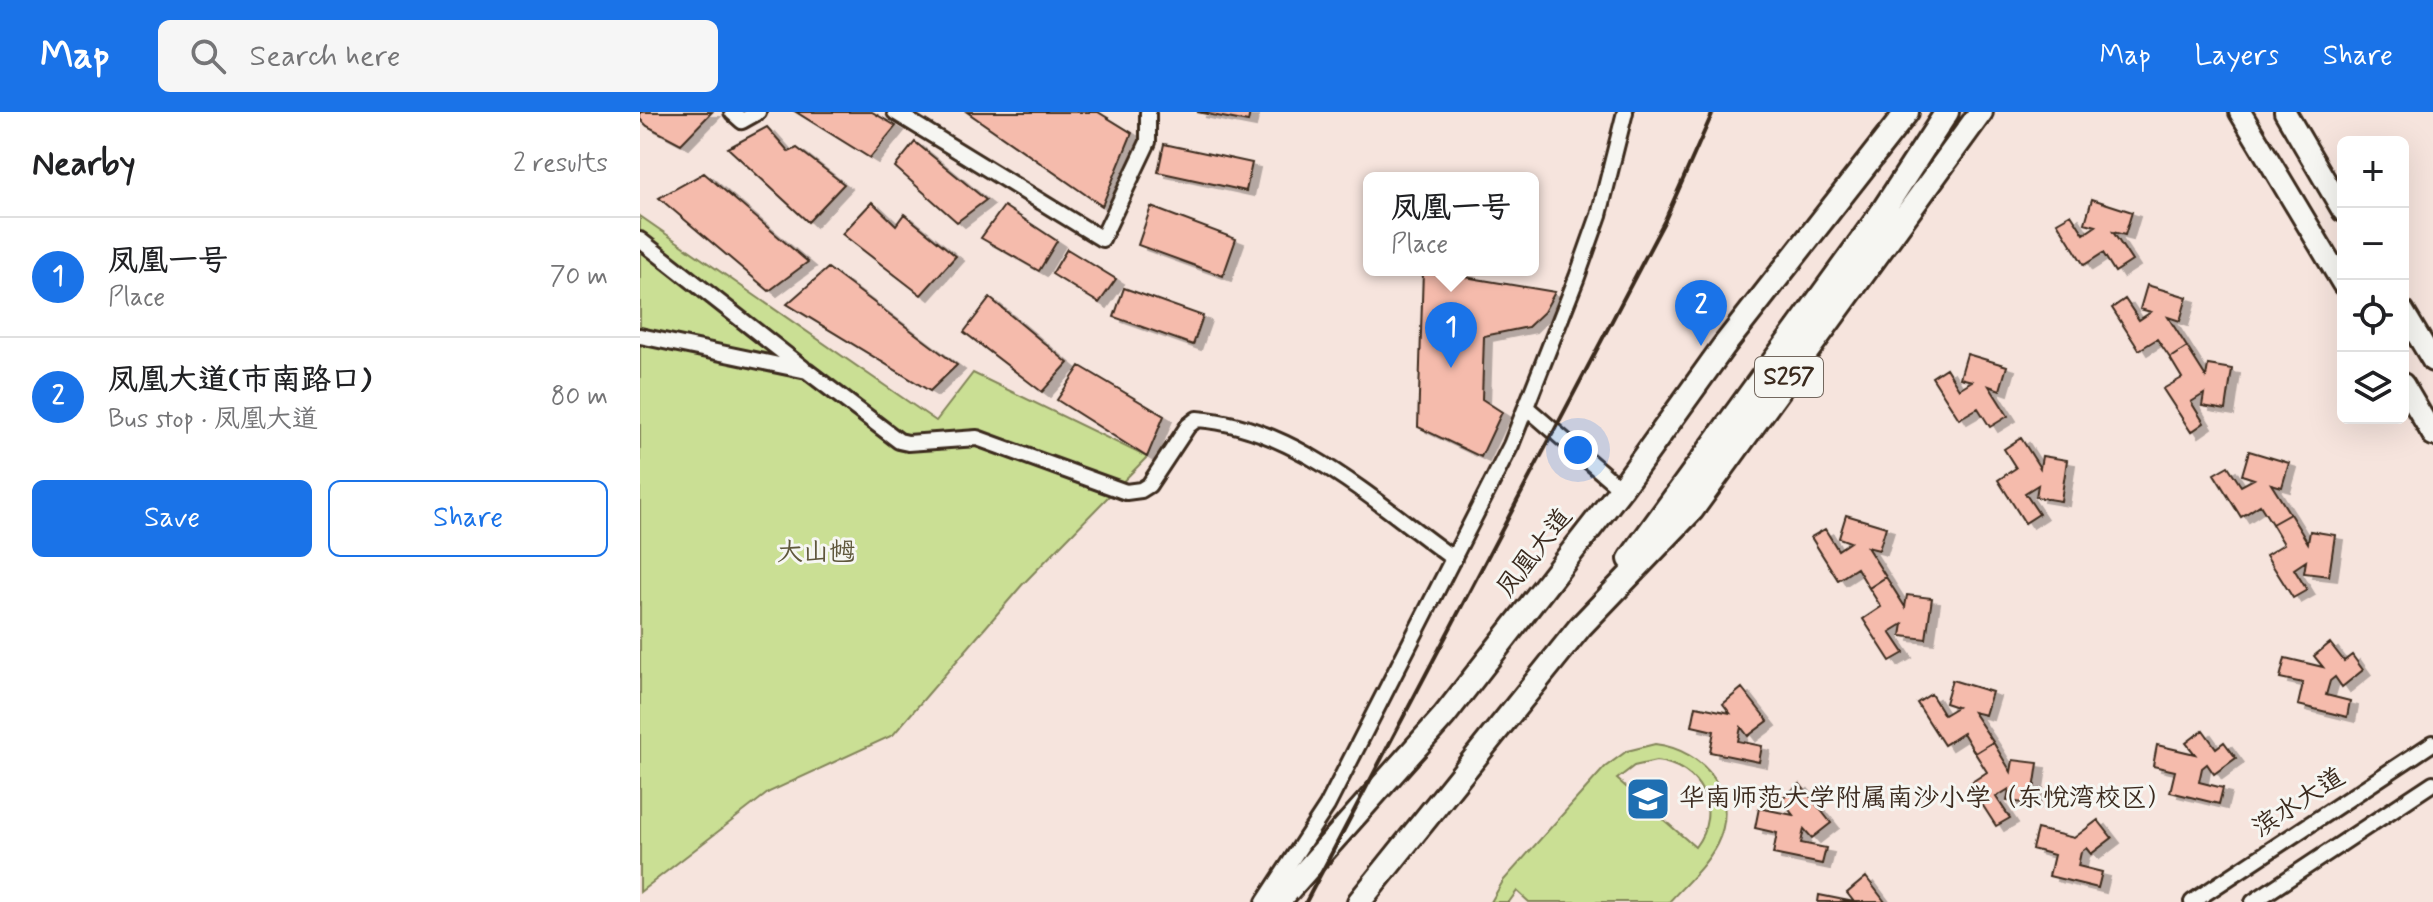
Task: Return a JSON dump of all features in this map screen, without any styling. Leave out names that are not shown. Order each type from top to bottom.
[{"type":"main road","name":"S257","points":[[1359,902],[1580,627],[1880,215],[1947,112]]},
{"type":"main road","points":[[1880,215],[1961,112]]},
{"type":"main road","name":"S257","points":[[1580,627],[1692,510],[1981,112]]},
{"type":"main road","points":[[2240,112],[2341,280]]},
{"type":"main road","points":[[2285,112],[2341,208]]},
{"type":"main road","name":"凤凰大道","points":[[1278,902],[1444,716],[1621,489],[1723,347],[1906,113]]},
{"type":"main road","points":[[2409,321],[2433,361]]},
{"type":"main road","points":[[2409,394],[2433,435]]},
{"type":"street","points":[[732,112],[742,121],[758,112]]},
{"type":"street","points":[[895,112],[1102,239],[1148,142],[1148,112]]},
{"type":"street","points":[[1264,902],[1327,806],[1511,445],[1599,215],[1625,112]]},
{"type":"street","points":[[640,240],[899,441],[977,438],[1126,492],[1141,490],[1149,485],[1188,426],[1197,419],[1247,429],[1320,462],[1454,559]]},
{"type":"street","points":[[640,336],[807,371]]},
{"type":"street","points":[[1526,407],[1621,489]]},
{"type":"street","name":"滨水大道","points":[[2192,902],[2433,743]]},
{"type":"street","points":[[2253,902],[2433,783]]},
{"type":"green space","name":"大山乸","points":[[640,216],[936,421],[973,373],[1147,457],[1022,585],[893,735],[769,792],[640,892]]},
{"type":"green space","name":"华南师范大学附属南沙小学（东悦湾校区）","points":[[1655,744],[1673,748],[1703,765],[1714,778],[1721,792],[1723,826],[1717,844],[1695,874],[1669,902],[1529,902],[1517,891],[1509,902],[1491,902],[1503,881],[1605,767],[1627,751]],"holes":[[[1656,761],[1685,771],[1695,781],[1707,805],[1707,819],[1695,847],[1617,779],[1634,766]]]},
{"type":"building","points":[[640,112],[712,112],[681,144],[647,126],[640,119]]},
{"type":"building","points":[[796,112],[872,112],[896,126],[870,158]]},
{"type":"building","points":[[967,112],[1098,112],[1132,133],[1102,206]]},
{"type":"building","points":[[1197,112],[1250,112],[1248,122]]},
{"type":"building","points":[[767,127],[789,152],[797,148],[844,184],[808,222],[728,148]]},
{"type":"building","points":[[915,142],[986,200],[957,222],[895,167]]},
{"type":"building","points":[[1164,144],[1252,163],[1246,191],[1158,172]]},
{"type":"building","points":[[704,173],[808,262],[769,291],[659,198]]},
{"type":"building","points":[[2092,199],[2132,212],[2125,235],[2113,232],[2132,261],[2115,272],[2103,253],[2084,265],[2057,222],[2071,214],[2084,234],[2096,226],[2085,223]]},
{"type":"building","points":[[872,202],[896,225],[904,214],[956,256],[921,295],[842,234]]},
{"type":"building","points":[[1004,206],[1057,241],[1039,271],[981,238]]},
{"type":"building","points":[[1151,207],[1236,239],[1223,276],[1138,245]]},
{"type":"building","points":[[1067,249],[1116,279],[1099,303],[1052,274]]},
{"type":"building","points":[[828,268],[957,365],[930,391],[787,304]]},
{"type":"building","points":[[1423,276],[1459,276],[1555,292],[1544,312],[1528,327],[1484,336],[1482,399],[1502,412],[1481,457],[1418,427]]},
{"type":"building","points":[[2147,285],[2187,297],[2180,321],[2168,317],[2187,347],[2170,358],[2157,339],[2139,350],[2112,308],[2125,299],[2139,320],[2151,312],[2140,309]]},
{"type":"building","points":[[1124,288],[1203,316],[1193,345],[1114,317]]},
{"type":"building","points":[[990,298],[1068,363],[1042,392],[964,332]]},
{"type":"building","points":[[2187,347],[2206,377],[2208,365],[2232,369],[2226,410],[2202,406],[2204,394],[2191,402],[2204,423],[2191,432],[2163,389],[2182,378],[2170,358]]},
{"type":"building","points":[[1967,354],[2007,366],[2000,390],[1989,386],[2008,416],[1990,427],[1978,408],[1959,419],[1932,377],[1946,368],[1959,389],[1972,381],[1960,378]]},
{"type":"building","points":[[1080,366],[1164,416],[1147,457],[1057,400]]},
{"type":"building","points":[[2021,438],[2040,468],[2042,456],[2067,460],[2061,501],[2036,497],[2038,485],[2025,493],[2039,514],[2025,523],[1998,480],[2016,468],[2004,449]]},
{"type":"building","points":[[2249,451],[2289,463],[2282,487],[2271,484],[2290,514],[2272,524],[2260,505],[2241,517],[2214,474],[2228,466],[2241,486],[2254,479],[2242,475]]},
{"type":"building","points":[[2290,514],[2308,543],[2310,531],[2335,535],[2329,576],[2304,573],[2306,561],[2294,569],[2307,590],[2293,598],[2266,555],[2284,544],[2272,524]]},
{"type":"building","points":[[1846,515],[1886,527],[1879,550],[1867,547],[1886,577],[1869,588],[1857,568],[1838,580],[1811,537],[1825,529],[1838,550],[1850,542],[1839,538]]},
{"type":"building","points":[[1886,577],[1905,607],[1907,595],[1932,598],[1926,639],[1901,636],[1903,624],[1890,632],[1904,653],[1890,661],[1863,619],[1881,607],[1869,588]]},
{"type":"building","points":[[2330,643],[2344,661],[2352,655],[2363,670],[2342,687],[2335,677],[2330,681],[2326,695],[2350,701],[2347,717],[2298,705],[2303,683],[2280,678],[2285,658],[2323,667],[2314,656]]},
{"type":"building","points":[[1952,680],[1992,692],[1985,715],[1973,712],[1993,742],[1975,753],[1963,733],[1944,745],[1917,703],[1931,694],[1944,715],[1957,707],[1945,703]]},
{"type":"building","points":[[1742,688],[1768,721],[1748,736],[1741,727],[1738,741],[1762,746],[1759,762],[1710,752],[1714,731],[1692,726],[1696,706],[1730,713],[1723,704]]},
{"type":"building","points":[[2203,730],[2216,748],[2224,742],[2236,758],[2214,774],[2207,764],[2202,768],[2199,782],[2223,788],[2219,804],[2170,792],[2175,771],[2153,766],[2157,745],[2195,754],[2186,743]]},
{"type":"building","points":[[1993,742],[2011,772],[2013,760],[2038,763],[2032,804],[2007,801],[2009,789],[1996,797],[2010,818],[1996,826],[1969,784],[1987,772],[1975,753]]},
{"type":"building","points":[[1800,784],[1831,823],[1812,838],[1804,829],[1801,843],[1826,848],[1822,864],[1773,854],[1777,833],[1755,828],[1759,808],[1793,815],[1781,799]]},
{"type":"building","points":[[2098,820],[2112,838],[2091,854],[2086,848],[2081,852],[2078,866],[2102,872],[2098,888],[2049,876],[2054,855],[2032,849],[2037,829],[2074,838]]},
{"type":"building","points":[[1866,877],[1885,902],[1854,902],[1847,893]]},
{"type":"building","points":[[1819,895],[1854,902],[1818,902]]},
{"type":"railway","points":[[1306,902],[1665,220],[1713,112]]},
{"type":"place","name":"凤凰大道(市南路口)","points":[[1701,346]]},
{"type":"place","name":"凤凰一号","points":[[1451,368]]},
{"type":"place","name":"华南师范大学附属南沙小学（东悦湾校区）","points":[[1648,799]]}]
